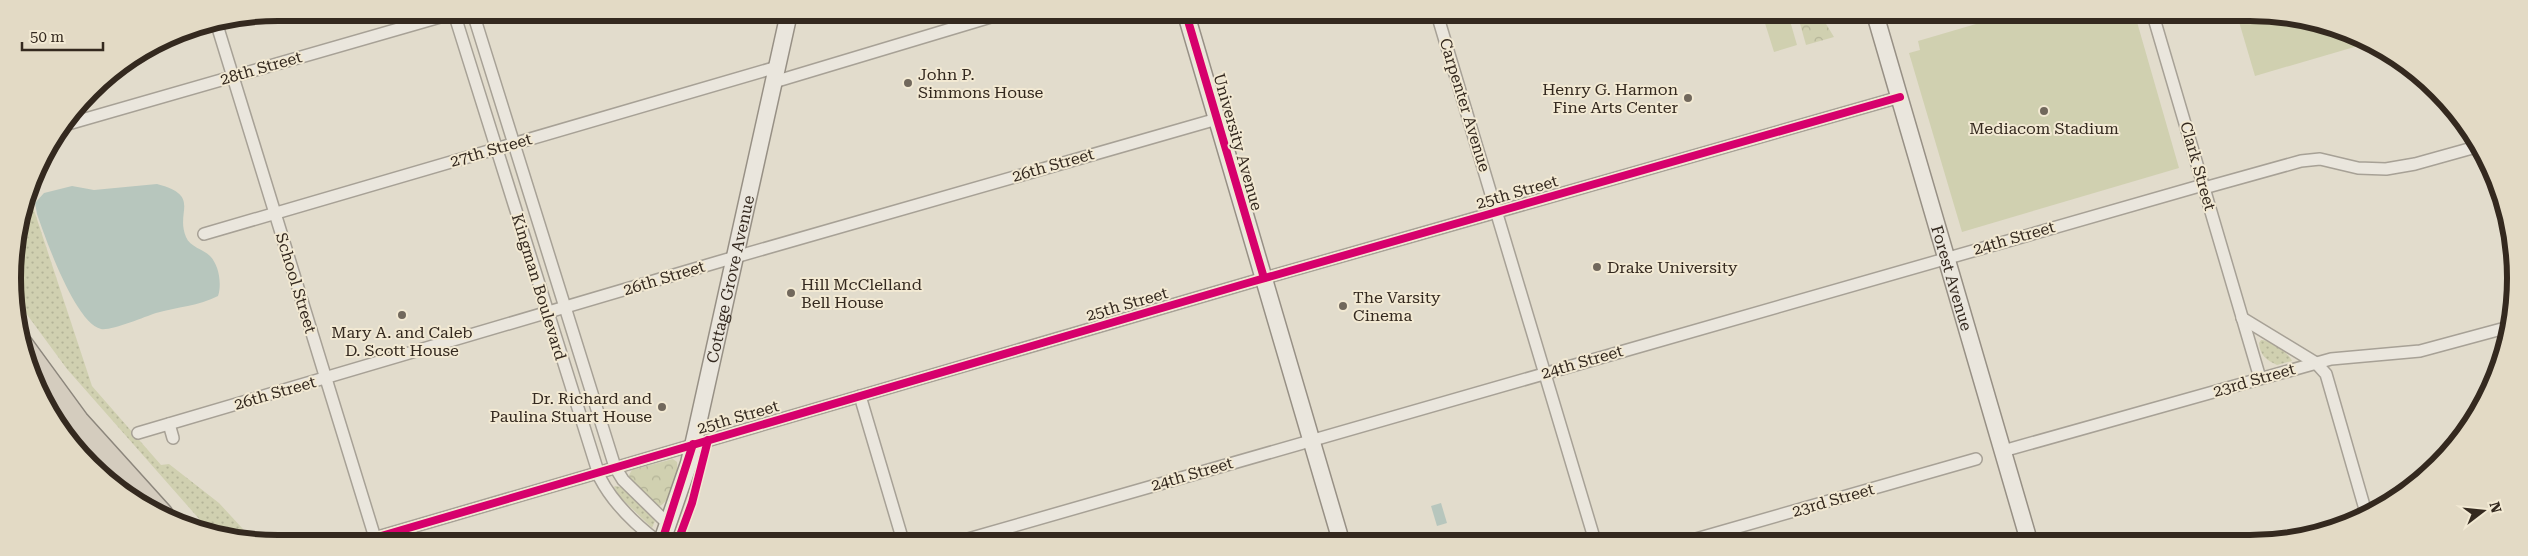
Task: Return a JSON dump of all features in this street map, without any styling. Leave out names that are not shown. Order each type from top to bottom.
[{"type":"highway","points":[[36,364],[78,421],[149,499]]},
{"type":"main road","name":"Cottage Grove Avenue","points":[[664,535],[693,444],[787,21]]},
{"type":"main road","name":"University Avenue","points":[[1188,21],[1339,535]]},
{"type":"main road","name":"Forest Avenue","points":[[1877,21],[2027,535]]},
{"type":"street","name":"28th Street","points":[[74,122],[426,21]]},
{"type":"street","name":"Kingman Boulevard","points":[[456,21],[598,472],[608,493],[651,535]]},
{"type":"street","name":"Kingman Boulevard","points":[[476,21],[615,467],[623,480],[668,524]]},
{"type":"street","name":"27th Street","points":[[204,234],[514,143],[974,21]]},
{"type":"street","name":"Carpenter Avenue","points":[[1440,21],[1593,535]]},
{"type":"street","name":"Clark Street","points":[[2155,21],[2260,378]]},
{"type":"street","name":"School Street","points":[[218,28],[326,378],[371,535]]},
{"type":"street","name":"25th Street","points":[[389,535],[693,444],[1264,278],[1900,97]]},
{"type":"street","name":"26th Street","points":[[138,433],[736,257],[1217,119]]},
{"type":"street","name":"24th Street","points":[[982,535],[1311,439],[2204,186],[2301,161],[2320,159],[2358,168],[2386,169],[2415,164],[2471,148]]},
{"type":"street","points":[[2242,318],[2316,363],[2326,374],[2365,508]]},
{"type":"street","name":"23rd Street","points":[[2003,451],[2331,359],[2420,351],[2502,328]]},
{"type":"street","points":[[860,396],[901,535]]},
{"type":"street","points":[[169,424],[173,438]]},
{"type":"street","name":"23rd Street","points":[[1710,535],[1976,459]]},
{"type":"green space","points":[[1764,21],[1790,21],[1797,45],[1774,52]]},
{"type":"green space","points":[[1799,21],[1824,21],[1834,37],[1806,45]]},
{"type":"green space","name":"Mediacom Stadium","points":[[1986,21],[2137,21],[2179,168],[1962,232],[1909,53],[1920,50],[1918,41]]},
{"type":"green space","points":[[2239,21],[2284,23],[2300,26],[2333,35],[2359,46],[2255,76]]},
{"type":"green space","points":[[32,205],[92,386],[161,465],[169,464],[219,503],[247,533],[203,523],[67,369],[23,309],[21,278],[23,244]]},
{"type":"green space","points":[[2261,340],[2279,348],[2292,361],[2277,365],[2264,357],[2259,343]]},
{"type":"green space","points":[[673,459],[677,462],[675,480],[667,499],[659,506],[630,480],[629,475],[632,470]]},
{"type":"green space","points":[[615,486],[621,487],[655,521],[652,528],[619,496]]},
{"type":"shaded area","points":[[157,184],[171,189],[183,199],[183,228],[186,237],[190,243],[210,256],[216,264],[220,280],[218,296],[196,304],[156,313],[120,326],[101,329],[91,323],[81,312],[71,296],[47,241],[35,203],[44,193],[72,186],[94,190]]},
{"type":"shaded area","points":[[1441,503],[1447,523],[1437,526],[1431,506]]},
{"type":"cycle path","points":[[1188,21],[1264,278]]},
{"type":"cycle path","points":[[385,535],[1251,282],[1900,97]]},
{"type":"cycle path","points":[[680,535],[692,503],[708,440]]},
{"type":"cycle path","points":[[664,535],[693,444]]},
{"type":"place","name":"John P. Simmons House","points":[[908,83]]},
{"type":"place","name":"Henry G. Harmon Fine Arts Center","points":[[1688,98]]},
{"type":"place","name":"Mediacom Stadium","points":[[2044,111]]},
{"type":"place","name":"Drake University","points":[[1597,267]]},
{"type":"place","name":"Hill McClelland Bell House","points":[[791,293]]},
{"type":"place","name":"The Varsity Cinema","points":[[1343,306]]},
{"type":"place","name":"Mary A. and Caleb D. Scott House","points":[[402,315]]},
{"type":"place","name":"Dr. Richard and Paulina Stuart House","points":[[662,407]]}]
